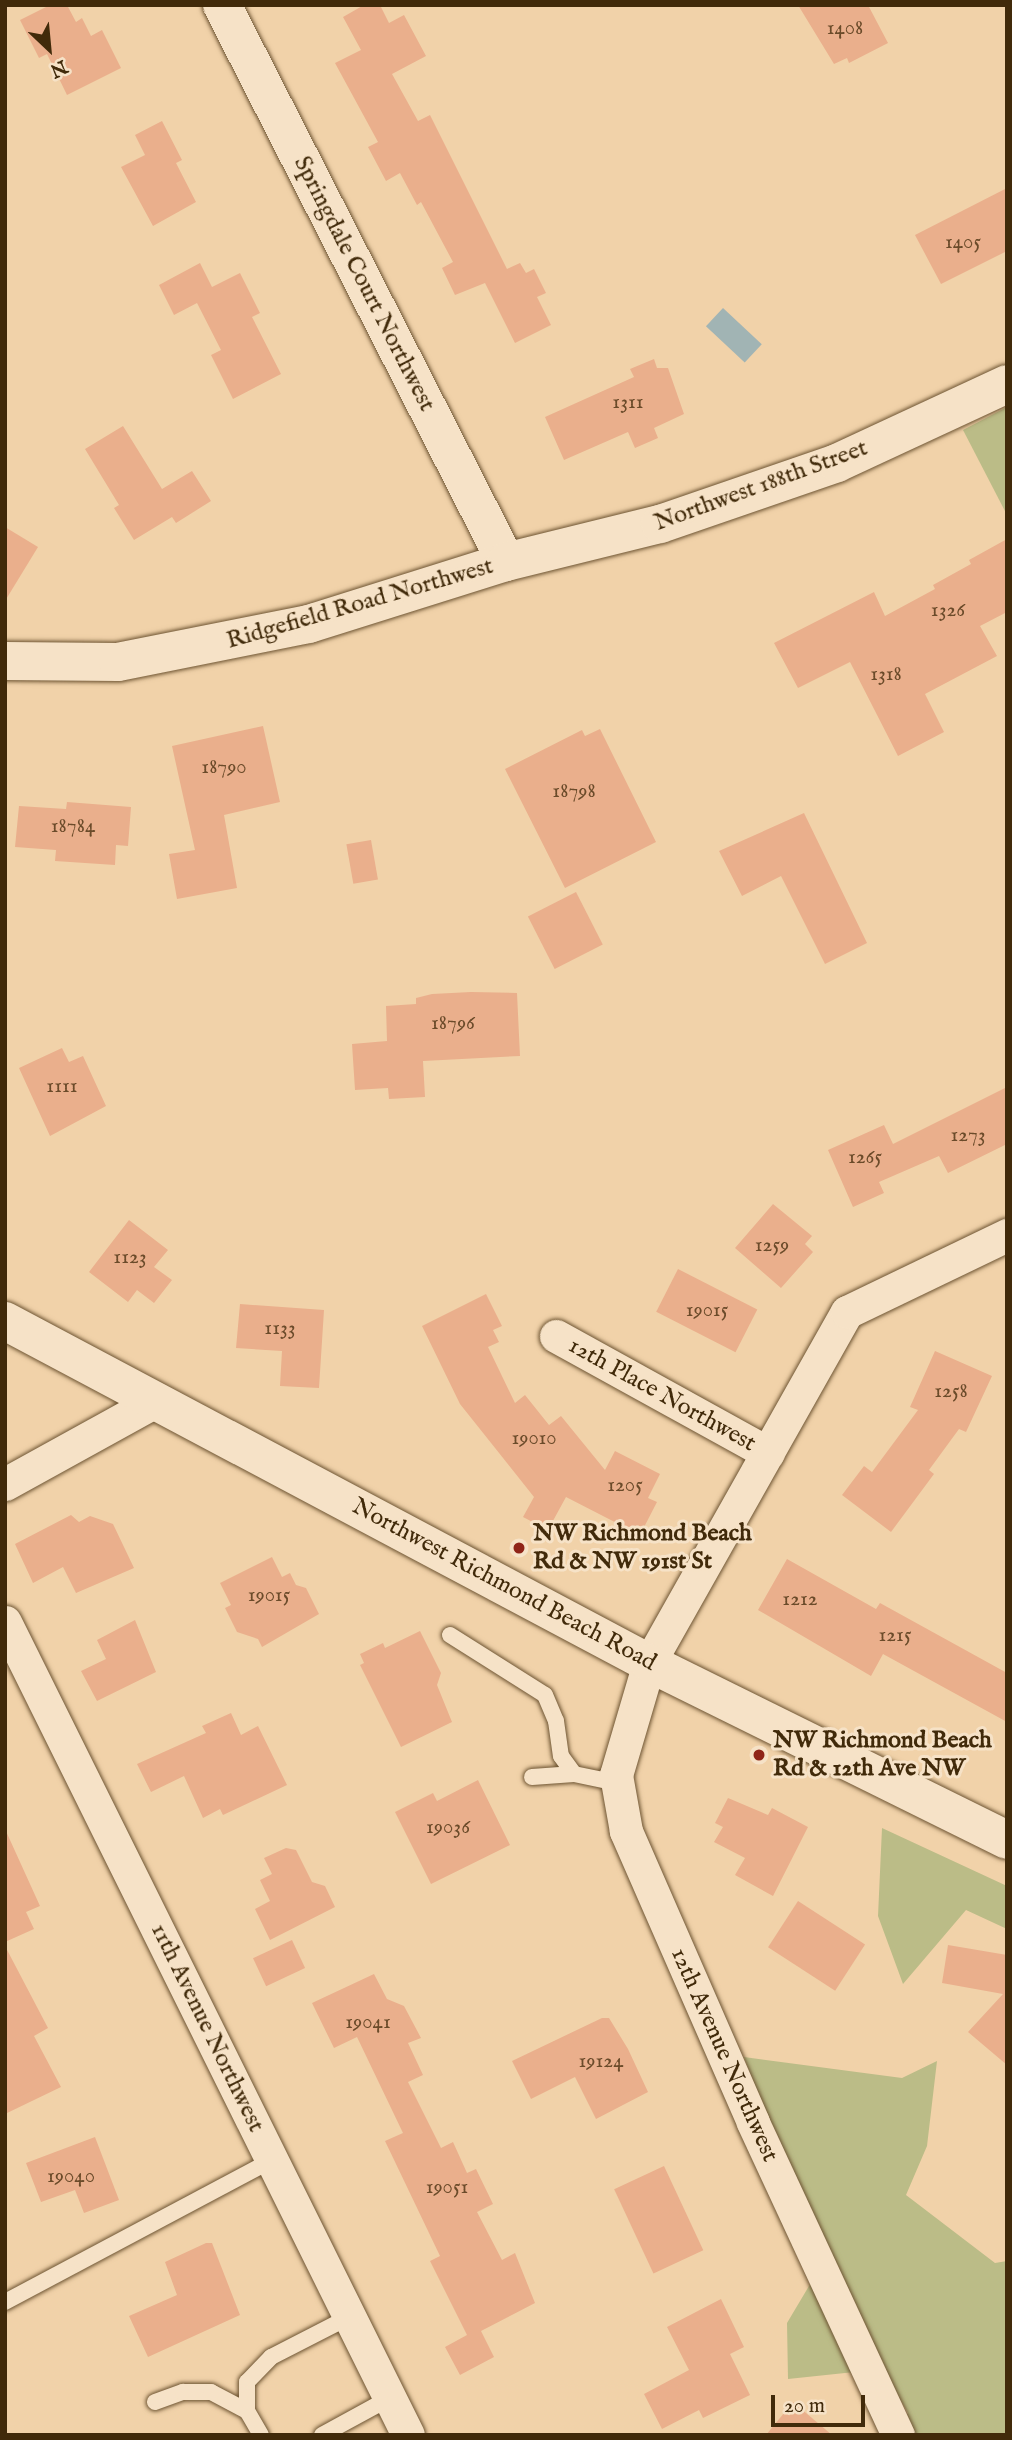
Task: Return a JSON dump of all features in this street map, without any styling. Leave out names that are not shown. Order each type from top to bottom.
[{"type":"street","name":"Springdale Court Northwest","points":[[222,5],[506,562]]},
{"type":"street","name":"Northwest 188th Street","points":[[506,562],[660,524],[837,463],[1007,384]]},
{"type":"street","name":"Ridgefield Road Northwest","points":[[5,661],[118,662],[192,650],[309,624],[506,562]]},
{"type":"street","name":"12th Avenue Northwest","points":[[898,2435],[753,2122],[626,1831],[616,1775],[649,1663],[847,1312],[1007,1235]]},
{"type":"street","name":"Northwest Richmond Beach Road","points":[[5,1321],[649,1663],[1007,1840]]},
{"type":"street","name":"12th Place Northwest","points":[[556,1336],[768,1453]]},
{"type":"street","points":[[5,1484],[157,1401]]},
{"type":"street","name":"11th Avenue Northwest","points":[[5,1622],[408,2435]]},
{"type":"lane","points":[[450,1634],[516,1681],[545,1695],[556,1721],[561,1756],[573,1774]]},
{"type":"lane","points":[[532,1777],[573,1774],[618,1783]]},
{"type":"lane","points":[[5,2302],[272,2160]]},
{"type":"lane","points":[[261,2435],[247,2411],[247,2382],[271,2357],[349,2316]]},
{"type":"lane","points":[[155,2402],[183,2392],[211,2392],[247,2411]]},
{"type":"lane","points":[[322,2435],[390,2398]]},
{"type":"green space","points":[[1007,407],[1007,515],[963,430]]},
{"type":"green space","points":[[882,1828],[1007,1886],[1007,1929],[966,1910],[903,1984],[878,1916]]},
{"type":"green space","points":[[744,2057],[902,2078],[937,2061],[927,2146],[906,2195],[995,2263],[1007,2261],[1007,2435],[892,2435],[908,2413],[883,2369],[788,2379],[787,2323],[828,2254],[791,2180]]},
{"type":"shaded area","points":[[723,308],[762,344],[745,362],[706,326]]},
{"type":"building","points":[[50,5],[67,5],[76,22],[82,18],[91,36],[102,30],[121,68],[67,95],[47,54],[39,58],[20,20]]},
{"type":"building","points":[[364,5],[380,5],[389,23],[404,15],[426,56],[392,74],[418,121],[430,115],[507,269],[520,263],[526,273],[534,269],[546,293],[537,297],[551,325],[515,343],[485,283],[455,295],[442,268],[453,262],[421,202],[417,205],[400,173],[386,181],[368,147],[378,142],[335,63],[361,50],[343,17]]},
{"type":"building","points":[[798,5],[868,5],[888,43],[849,63],[847,58],[834,64]]},
{"type":"building","points":[[162,121],[182,160],[176,163],[196,202],[153,226],[121,167],[145,155],[135,135]]},
{"type":"building","points":[[1007,188],[1007,251],[941,284],[915,235]]},
{"type":"building","points":[[200,263],[212,287],[240,273],[260,313],[252,317],[281,374],[233,399],[211,355],[221,350],[197,303],[174,315],[159,285]]},
{"type":"building","points":[[654,359],[657,368],[668,368],[684,414],[654,428],[658,438],[635,448],[628,432],[564,460],[545,417],[634,377],[630,369]]},
{"type":"building","points":[[123,426],[162,489],[192,471],[211,501],[176,523],[172,517],[134,540],[114,508],[119,505],[85,449]]},
{"type":"building","points":[[5,527],[38,547],[5,601]]},
{"type":"building","points":[[1007,539],[1007,612],[980,626],[997,656],[925,694],[944,732],[898,756],[850,662],[798,688],[774,643],[874,592],[885,616],[935,589],[933,585],[971,564],[969,560]]},
{"type":"building","points":[[263,726],[280,802],[224,815],[237,888],[177,899],[169,854],[195,850],[172,746]]},
{"type":"building","points":[[600,729],[656,842],[565,888],[505,769],[582,730],[585,736]]},
{"type":"building","points":[[67,802],[131,807],[128,846],[116,845],[115,865],[55,861],[56,850],[15,847],[19,806],[66,809]]},
{"type":"building","points":[[804,813],[867,943],[825,964],[781,876],[742,896],[719,851]]},
{"type":"building","points":[[371,840],[378,879],[353,884],[346,844]]},
{"type":"building","points":[[576,892],[603,945],[555,969],[528,917]]},
{"type":"building","points":[[517,993],[520,1056],[423,1061],[425,1097],[389,1099],[388,1088],[355,1090],[352,1044],[387,1041],[386,1006],[416,1004],[416,998],[432,994]]},
{"type":"building","points":[[62,1048],[69,1062],[83,1056],[106,1106],[50,1136],[19,1068]]},
{"type":"building","points":[[1007,1087],[1007,1144],[948,1173],[939,1156],[879,1182],[884,1193],[853,1207],[828,1150],[884,1125],[893,1144]]},
{"type":"building","points":[[773,1204],[812,1236],[805,1244],[813,1252],[781,1288],[735,1248]]},
{"type":"building","points":[[129,1220],[168,1250],[154,1267],[172,1280],[154,1303],[137,1290],[128,1302],[89,1272]]},
{"type":"building","points":[[678,1269],[757,1309],[736,1352],[656,1312]]},
{"type":"building","points":[[486,1294],[502,1326],[493,1330],[499,1342],[488,1347],[515,1403],[525,1395],[549,1425],[561,1416],[605,1470],[615,1451],[660,1474],[648,1498],[657,1502],[640,1535],[566,1497],[548,1530],[523,1517],[534,1497],[460,1404],[422,1326]]},
{"type":"building","points":[[240,1304],[324,1310],[319,1388],[280,1386],[282,1351],[236,1348]]},
{"type":"building","points":[[935,1351],[992,1376],[966,1432],[959,1429],[929,1470],[934,1474],[891,1532],[842,1495],[864,1466],[872,1472],[918,1410],[910,1407]]},
{"type":"building","points":[[71,1515],[79,1522],[90,1516],[113,1524],[134,1568],[76,1593],[63,1567],[33,1583],[15,1544]]},
{"type":"building","points":[[272,1557],[282,1577],[290,1573],[296,1585],[306,1588],[319,1614],[262,1647],[258,1639],[237,1632],[225,1608],[231,1605],[220,1583]]},
{"type":"building","points":[[787,1559],[876,1609],[880,1603],[1007,1673],[1007,1722],[883,1654],[871,1676],[758,1610]]},
{"type":"building","points":[[135,1620],[156,1672],[97,1701],[81,1671],[106,1659],[97,1640]]},
{"type":"building","points":[[420,1631],[441,1673],[437,1685],[452,1722],[401,1747],[360,1665],[364,1663],[360,1654],[383,1643],[385,1648]]},
{"type":"building","points":[[231,1713],[241,1735],[258,1726],[287,1785],[223,1815],[220,1809],[203,1818],[184,1776],[151,1792],[137,1764],[206,1733],[202,1726]]},
{"type":"building","points":[[478,1780],[510,1845],[431,1884],[395,1812],[433,1793],[437,1801]]},
{"type":"building","points":[[728,1798],[768,1815],[772,1808],[808,1827],[773,1896],[735,1875],[745,1858],[714,1842],[723,1827],[715,1823]]},
{"type":"building","points":[[5,1829],[40,1906],[26,1912],[34,1929],[5,1942]]},
{"type":"building","points":[[286,1848],[296,1850],[312,1882],[325,1886],[335,1907],[270,1940],[255,1909],[270,1901],[260,1880],[272,1874],[264,1858]]},
{"type":"building","points":[[798,1901],[865,1945],[835,1991],[768,1947]]},
{"type":"building","points":[[292,1940],[305,1968],[266,1986],[253,1958]]},
{"type":"building","points":[[948,1945],[1007,1955],[1007,2065],[968,2032],[1003,1994],[942,1983]]},
{"type":"building","points":[[5,1946],[48,2028],[34,2036],[61,2087],[5,2114]]},
{"type":"building","points":[[374,1974],[387,1999],[404,2006],[421,2038],[408,2043],[423,2075],[408,2082],[441,2148],[453,2142],[467,2173],[476,2169],[493,2204],[477,2212],[502,2260],[515,2253],[535,2303],[481,2331],[494,2357],[460,2375],[445,2347],[467,2335],[430,2261],[440,2256],[385,2141],[403,2133],[357,2037],[334,2048],[312,2003]]},
{"type":"building","points":[[602,2018],[609,2018],[628,2049],[648,2092],[596,2119],[575,2077],[531,2099],[512,2061]]},
{"type":"building","points":[[95,2137],[119,2200],[84,2213],[75,2190],[41,2202],[26,2163]]},
{"type":"building","points":[[664,2166],[703,2250],[653,2274],[614,2189]]},
{"type":"building","points":[[206,2243],[212,2243],[240,2315],[148,2357],[129,2316],[177,2295],[165,2262]]},
{"type":"building","points":[[721,2299],[744,2347],[730,2354],[750,2395],[703,2418],[699,2410],[662,2429],[644,2394],[689,2370],[667,2327]]},
{"type":"building","points":[[793,2402],[832,2435],[766,2435]]},
{"type":"place","name":"NW Richmond Beach Rd & NW 191st St","points":[[519,1548]]},
{"type":"place","name":"NW Richmond Beach Rd & 12th Ave NW","points":[[759,1755]]}]
